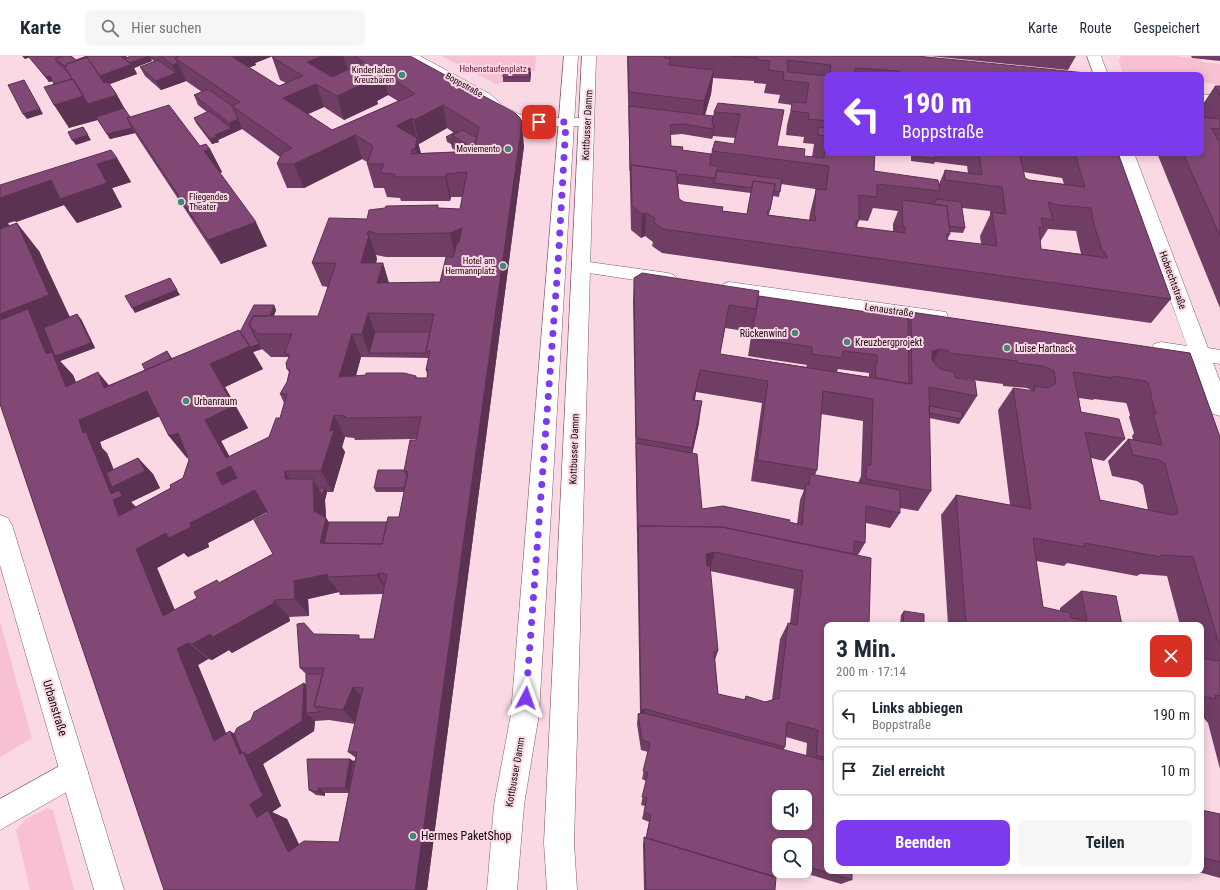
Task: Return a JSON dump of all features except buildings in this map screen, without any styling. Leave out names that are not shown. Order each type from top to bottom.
[{"type":"main road","name":"Boppstraße","points":[[410,56],[485,97],[498,108],[516,118],[533,122],[587,122]]},
{"type":"main road","name":"Kottbusser Damm","points":[[502,890],[509,805],[525,714],[571,56]]},
{"type":"main road","name":"Kottbusser Damm","points":[[562,890],[559,843],[590,56]]},
{"type":"main road","points":[[1094,56],[1100,72]]},
{"type":"main road","points":[[1204,98],[1220,100]]},
{"type":"main road","name":"Hobrechtstraße","points":[[1127,156],[1220,408]]},
{"type":"main road","points":[[582,267],[688,282]]},
{"type":"main road","name":"Lenaustraße","points":[[711,285],[953,319]]},
{"type":"main road","points":[[1147,347],[1220,357]]},
{"type":"main road","name":"Urbanstraße","points":[[0,525],[109,890]]},
{"type":"main road","points":[[0,815],[74,772]]},
{"type":"green space","name":"Hohenstaufenplatz","points":[[441,56],[536,56],[535,71],[516,71],[503,82],[496,84]]},
{"type":"green space","points":[[1120,56],[1175,56],[1200,59],[1202,62],[1220,64],[1220,85],[1204,82],[1204,72],[1123,72],[1118,60],[1121,59]]},
{"type":"green space","points":[[0,621],[32,738],[0,757]]},
{"type":"green space","points":[[47,808],[53,810],[74,890],[30,890],[16,830],[26,819]]},
{"type":"place","name":"Kinderladen Kreuzbären","points":[[402,75]]},
{"type":"place","name":"Moviemento","points":[[508,149]]},
{"type":"place","name":"Fliegendes Theater","points":[[181,202]]},
{"type":"place","name":"Hotel am Hermannplatz","points":[[503,266]]},
{"type":"place","name":"Rückenwind","points":[[795,333]]},
{"type":"place","name":"Kreuzbergprojekt","points":[[847,342]]},
{"type":"place","name":"Luise Hartnack","points":[[1007,348]]},
{"type":"place","name":"Urbanraum","points":[[186,401]]},
{"type":"place","name":"Hermes PaketShop","points":[[413,836]]},
{"type":"route","points":[[526,698],[558,264],[566,122],[539,122]]}]
